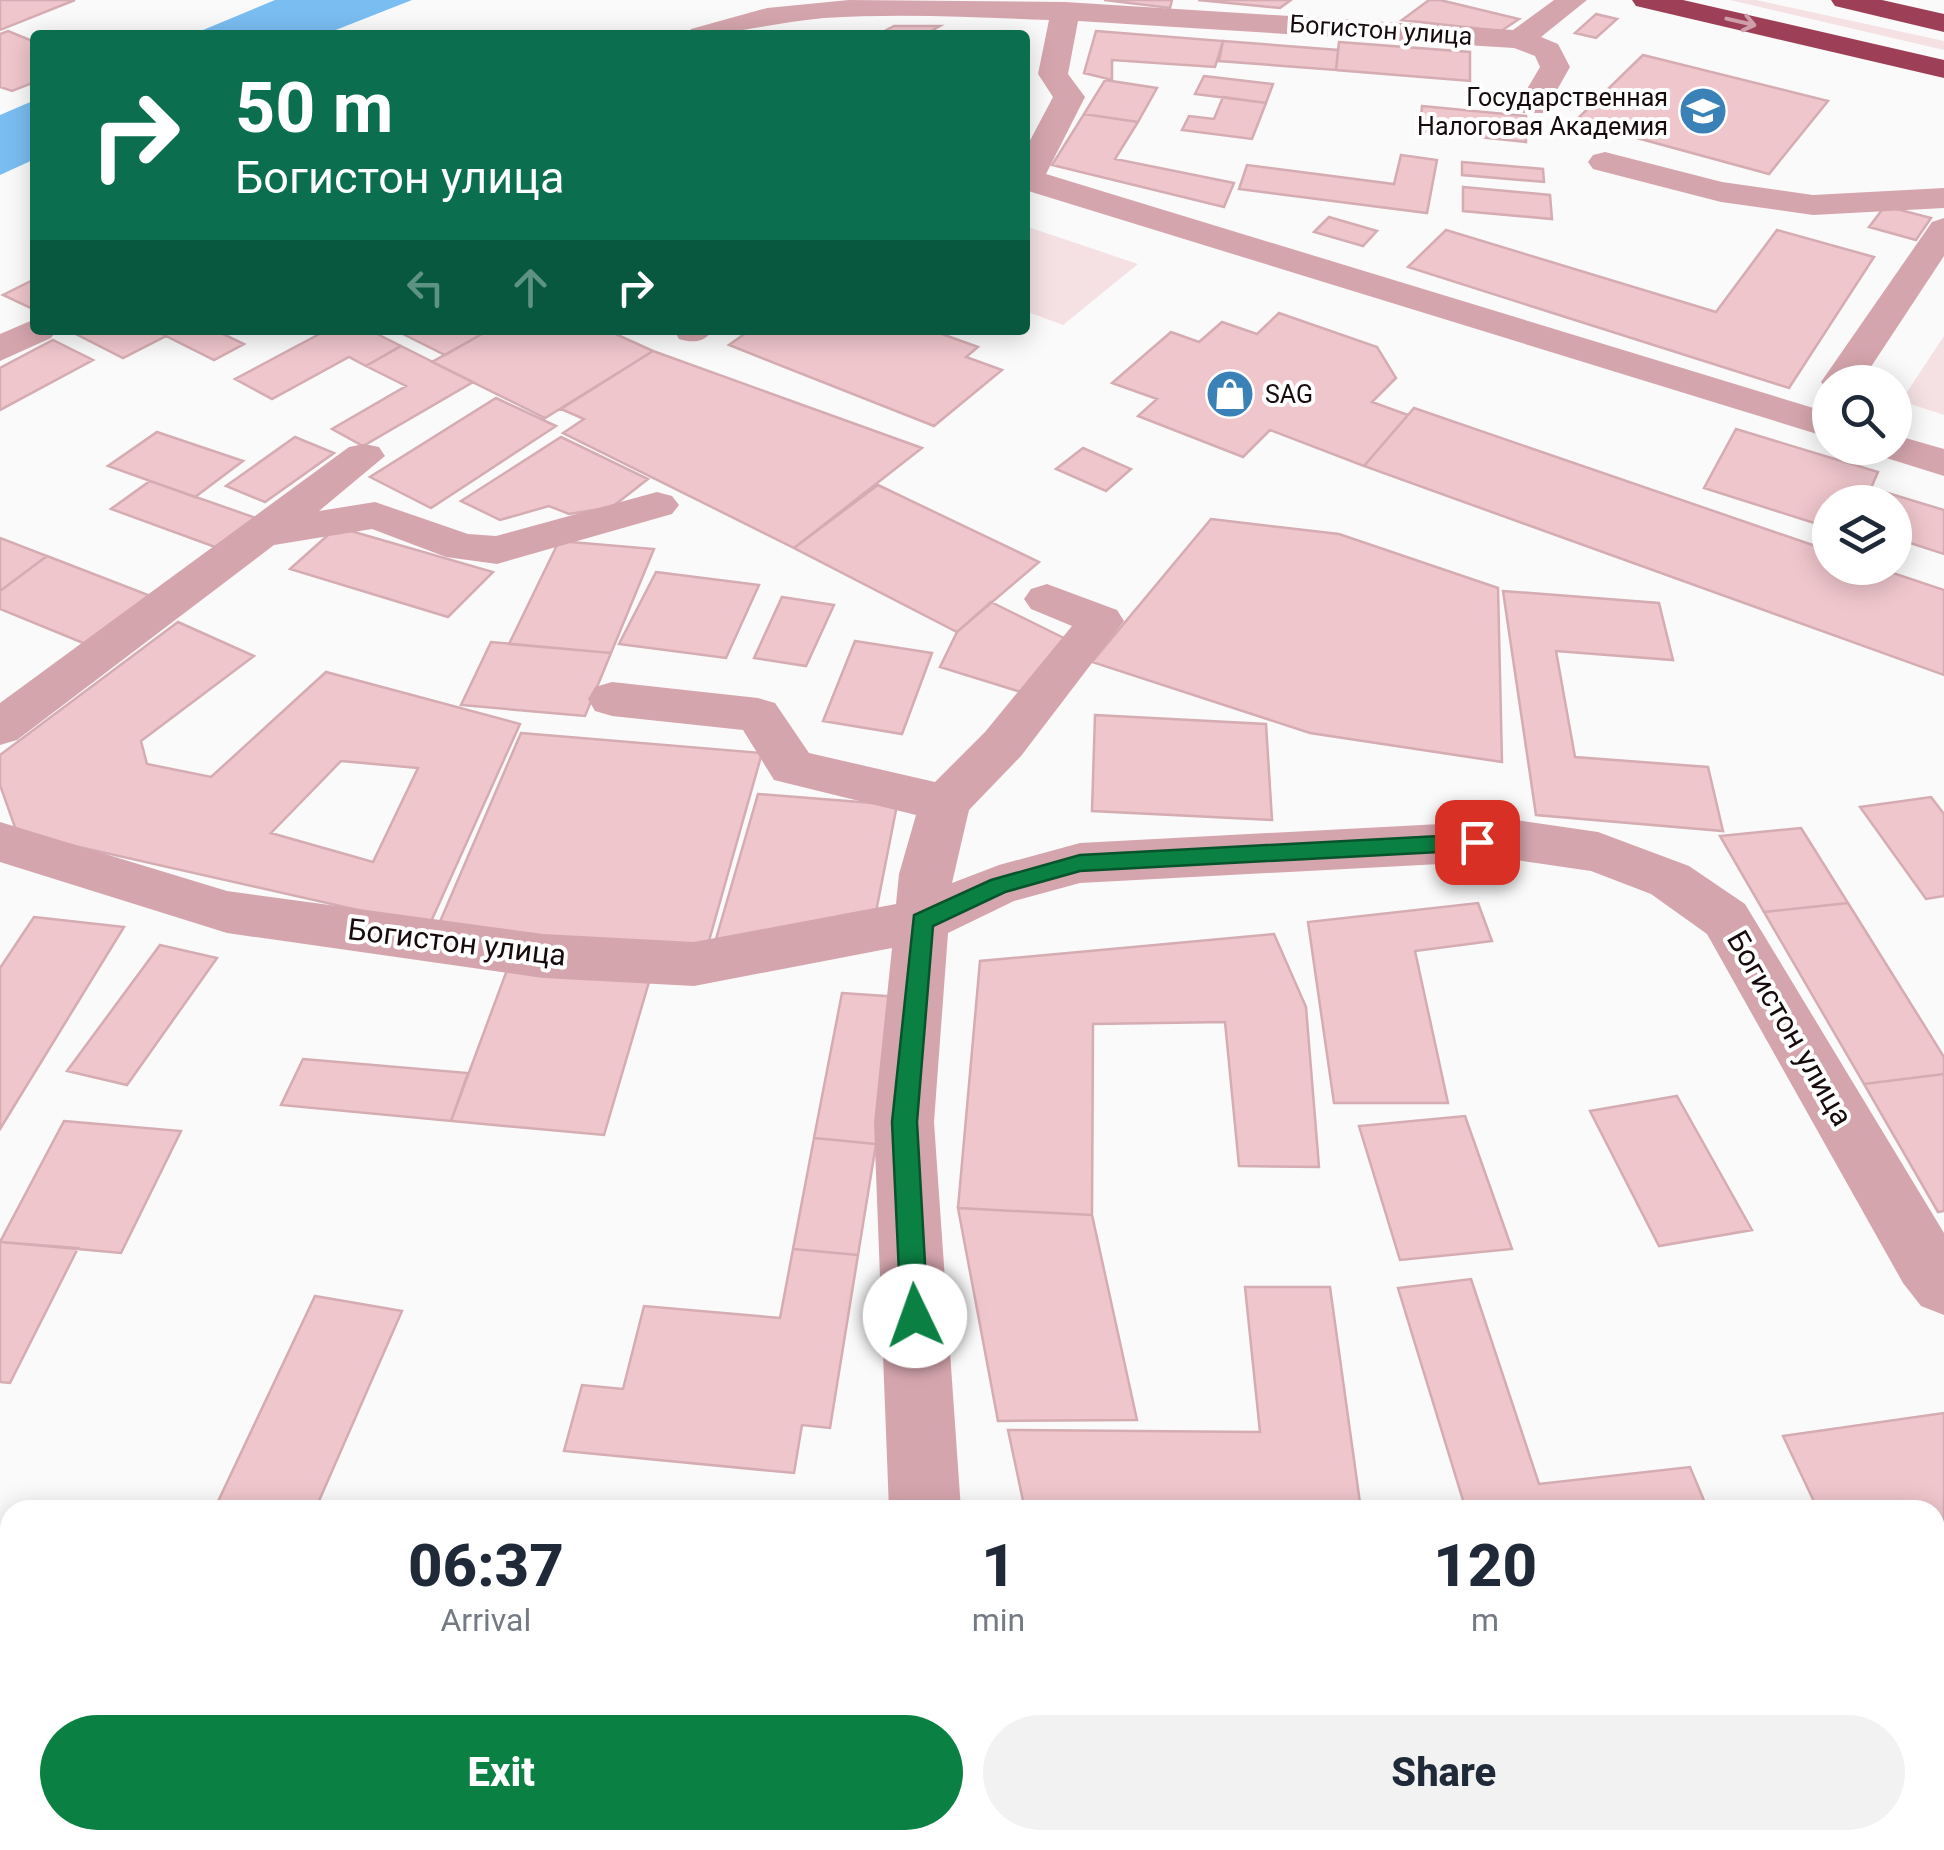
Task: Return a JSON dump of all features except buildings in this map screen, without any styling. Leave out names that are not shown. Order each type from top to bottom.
[{"type":"highway","points":[[1646,0],[1944,69]]},
{"type":"highway","points":[[1845,0],[1944,22]]},
{"type":"street","points":[[1519,39],[1573,0]]},
{"type":"street","name":"Богистон улица","points":[[714,30],[748,17],[803,8],[1192,9],[1519,39]]},
{"type":"street","points":[[1030,170],[1069,97],[1053,74],[1064,10]]},
{"type":"street","points":[[1519,39],[1547,50],[1556,68],[1533,106]]},
{"type":"street","points":[[1605,162],[1721,192],[1814,205],[1944,198]]},
{"type":"street","points":[[1030,180],[1812,412]]},
{"type":"street","points":[[1852,365],[1944,229]]},
{"type":"street","points":[[0,349],[30,334]]},
{"type":"street","points":[[1912,453],[1944,463]]},
{"type":"street","points":[[0,728],[364,456]]},
{"type":"street","points":[[260,533],[375,516],[462,547],[497,550],[657,505]]},
{"type":"street","points":[[925,1500],[904,1122],[926,874],[945,804],[1003,744],[1101,622],[1047,598]]},
{"type":"street","points":[[612,699],[758,715],[792,767],[945,804]]},
{"type":"street","name":"Богистон улица","points":[[0,842],[227,912],[543,956],[694,964],[922,921],[998,886],[1080,863],[1516,840],[1598,852],[1670,880],[1726,919],[1926,1262],[1944,1285]]},
{"type":"shaded area","points":[[1730,0],[1756,0],[1944,41],[1944,50]]},
{"type":"shaded area","points":[[1030,228],[1138,264],[1063,325],[1030,313]]},
{"type":"shaded area","points":[[1944,336],[1944,415],[1912,405],[1912,384]]},
{"type":"water","points":[[275,0],[412,0],[336,30],[203,30]]},
{"type":"water","points":[[30,102],[30,161],[0,175],[0,115]]},
{"type":"place","name":"Государственная Налоговая Академия","points":[[1703,111]]},
{"type":"place","name":"SAG","points":[[1230,394]]},
{"type":"route","points":[[915,1316],[904,1122],[922,921],[998,886],[1080,863],[1477,842]]}]
